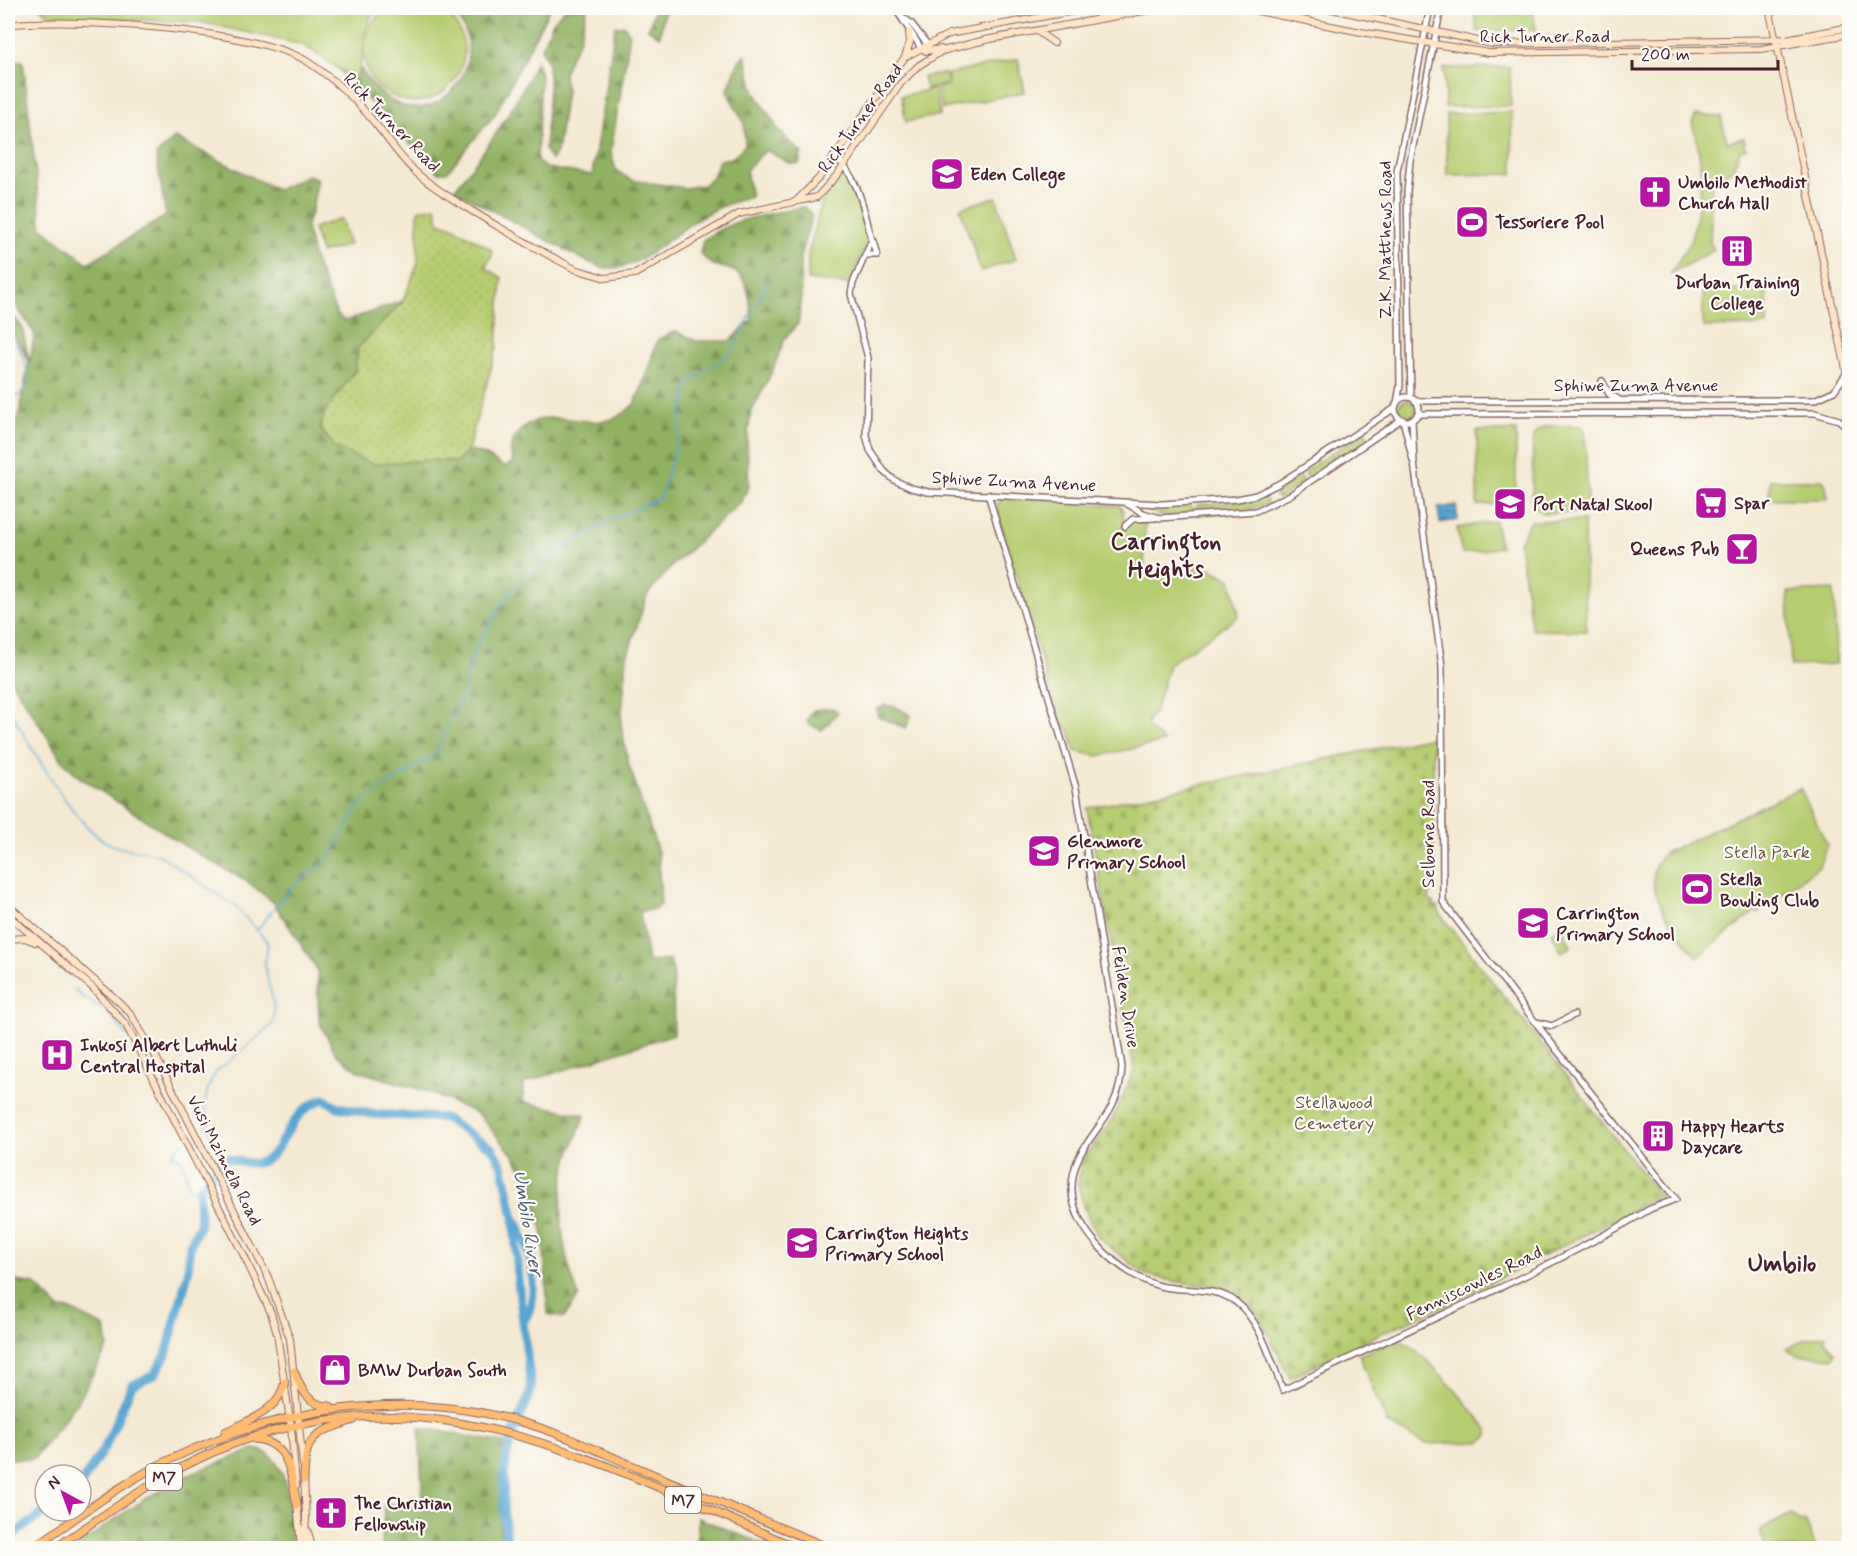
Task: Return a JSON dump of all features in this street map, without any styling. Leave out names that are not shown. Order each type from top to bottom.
[{"type":"highway","points":[[294,1371],[301,1389],[311,1401],[325,1406],[350,1407]]},
{"type":"highway","points":[[202,1445],[268,1410],[280,1398],[285,1382]]},
{"type":"highway","name":"M7","points":[[32,1548],[146,1473],[202,1445],[299,1415],[350,1407],[422,1406],[476,1412],[520,1421],[572,1440],[830,1548]]},
{"type":"highway","points":[[304,1480],[305,1455],[311,1440],[332,1428],[365,1417]]},
{"type":"highway","name":"M7","points":[[54,1548],[162,1478],[248,1439],[300,1425],[365,1417],[431,1418],[468,1423],[522,1435],[568,1451],[798,1548]]},
{"type":"highway","points":[[248,1439],[267,1441],[283,1451],[288,1463],[297,1505]]},
{"type":"main road","points":[[1063,13],[1070,8]]},
{"type":"main road","points":[[1091,8],[1095,19]]},
{"type":"main road","name":"Rick Turner Road","points":[[796,201],[819,178],[905,57],[949,34],[1091,8]]},
{"type":"main road","points":[[1095,19],[1099,8]]},
{"type":"main road","name":"Rick Turner Road","points":[[8,25],[44,22],[172,29],[288,52],[308,62],[367,114],[410,167],[426,181],[494,224],[568,266],[596,276],[616,278],[634,274],[725,220],[751,210],[817,197],[844,164],[894,92],[918,66],[954,47],[1160,8]]},
{"type":"main road","name":"Rick Turner Road","points":[[1243,8],[1422,43],[1489,53],[1777,48],[1850,34]]},
{"type":"main road","name":"Rick Turner Road","points":[[1327,8],[1492,44],[1775,39],[1850,27]]},
{"type":"main road","points":[[1769,8],[1850,388]]},
{"type":"main road","points":[[1037,31],[1054,43]]},
{"type":"main road","points":[[905,57],[910,47],[909,32]]},
{"type":"main road","points":[[918,66],[924,48],[954,47]]},
{"type":"main road","name":"Vusi Mzimela Road","points":[[8,905],[64,952],[130,1013],[154,1053],[268,1277],[287,1326],[300,1425],[306,1519]]},
{"type":"main road","name":"Vusi Mzimela Road","points":[[8,915],[93,988],[126,1025],[270,1313],[290,1417],[303,1548]]},
{"type":"main road","points":[[8,939],[25,938],[39,943]]},
{"type":"main road","points":[[303,1548],[306,1519]]},
{"type":"main road","points":[[306,1519],[312,1548]]},
{"type":"street","points":[[895,8],[909,32],[924,48]]},
{"type":"street","name":"Z.K. Matthews Road","points":[[1396,405],[1400,386],[1397,171],[1430,8]]},
{"type":"street","name":"Z.K. Matthews Road","points":[[1413,399],[1407,192],[1410,161],[1441,8]]},
{"type":"street","points":[[900,15],[911,23],[924,48]]},
{"type":"street","points":[[834,156],[844,164],[854,179],[877,255],[866,255]]},
{"type":"street","name":"Sphiwe Zuma Avenue","points":[[872,240],[853,283],[851,294],[868,358],[865,427],[870,450],[889,476],[910,488],[928,492],[1125,502],[1192,502],[1256,495],[1300,470],[1396,405]]},
{"type":"street","points":[[1815,413],[1814,400],[1834,392],[1846,374]]},
{"type":"street","points":[[1602,381],[1609,394],[1620,401]]},
{"type":"street","points":[[1403,398],[1413,399],[1417,414],[1412,419],[1403,420],[1397,415],[1396,405],[1403,398]]},
{"type":"street","name":"Sphiwe Zuma Avenue","points":[[1413,399],[1477,401],[1814,400]]},
{"type":"street","points":[[1652,400],[1652,414]]},
{"type":"street","points":[[1476,414],[1477,401]]},
{"type":"street","points":[[1538,414],[1539,401]]},
{"type":"street","name":"Sphiwe Zuma Avenue","points":[[1417,414],[1815,413],[1839,420],[1850,430]]},
{"type":"street","name":"Selborne Road","points":[[1412,419],[1414,463],[1441,654],[1443,902],[1534,1022],[1676,1199]]},
{"type":"street","name":"Sphiwe Zuma Avenue","points":[[1125,502],[1143,513],[1160,518],[1256,511],[1308,483],[1403,420]]},
{"type":"street","name":"Selborne Road","points":[[1403,420],[1414,463]]},
{"type":"street","points":[[1300,470],[1308,483]]},
{"type":"street","name":"Feilden Drive","points":[[988,494],[1076,788],[1122,1067],[1116,1101],[1103,1124],[1084,1146],[1074,1168],[1072,1189],[1076,1213],[1083,1229],[1097,1244],[1141,1280],[1174,1289],[1222,1294],[1237,1303],[1256,1328],[1283,1389]]},
{"type":"street","points":[[1192,502],[1194,516]]},
{"type":"street","points":[[1125,526],[1133,519],[1160,518]]},
{"type":"street","points":[[1534,1022],[1552,1026],[1574,1015]]},
{"type":"street","name":"Fenniscowles Road","points":[[1283,1389],[1370,1346],[1446,1314],[1650,1209],[1676,1199]]},
{"type":"green space","points":[[40,8],[377,8],[367,26],[359,71],[355,80],[303,45],[200,22],[55,18]]},
{"type":"green space","points":[[389,8],[440,8],[457,25],[464,44],[462,63],[454,80],[441,94],[423,101],[403,100],[382,90],[372,78],[365,59],[365,40],[369,27]]},
{"type":"green space","points":[[447,8],[550,8],[495,114],[447,172],[438,172],[339,70],[355,79],[361,69],[385,96],[409,107],[431,105],[450,92],[463,74],[468,51],[464,28]]},
{"type":"green space","points":[[565,8],[587,8],[579,41],[564,74],[566,91],[557,153],[551,160],[545,150],[548,63],[541,48],[553,22]]},
{"type":"green space","points":[[655,8],[665,8],[660,36],[648,29]]},
{"type":"green space","points":[[1474,8],[1532,8],[1536,30],[1477,31]]},
{"type":"green space","points":[[624,25],[630,34],[611,152],[616,170],[631,180],[685,188],[704,185],[713,176],[719,160],[732,158],[745,145],[744,123],[727,92],[739,61],[745,54],[754,91],[779,131],[802,153],[799,164],[789,163],[766,150],[746,170],[751,197],[705,214],[655,251],[630,264],[617,268],[605,268],[588,262],[454,190],[500,128],[536,61],[541,74],[537,161],[546,168],[592,175],[615,27]]},
{"type":"green space","points":[[1018,59],[1025,92],[942,109],[938,88],[949,85],[947,74]]},
{"type":"green space","points":[[8,61],[23,61],[42,228],[88,263],[166,216],[156,155],[175,138],[277,190],[308,175],[318,179],[312,210],[306,226],[313,256],[337,315],[345,321],[403,301],[358,348],[355,371],[325,411],[320,428],[335,448],[373,464],[430,460],[458,462],[468,450],[485,455],[505,467],[513,462],[511,449],[516,436],[527,425],[538,420],[564,418],[603,421],[617,417],[637,400],[658,339],[676,331],[696,341],[729,341],[752,320],[748,293],[743,280],[734,271],[705,259],[700,253],[703,240],[726,227],[764,215],[804,207],[812,215],[800,257],[801,303],[798,324],[785,338],[772,372],[751,413],[747,441],[749,486],[740,503],[672,566],[647,595],[627,657],[621,724],[628,762],[658,852],[661,905],[658,908],[640,912],[648,962],[670,960],[673,971],[674,1034],[524,1083],[523,1102],[585,1115],[569,1158],[563,1188],[562,1220],[565,1251],[579,1296],[564,1318],[548,1314],[543,1234],[533,1194],[526,1176],[512,1154],[491,1129],[478,1114],[428,1092],[359,1071],[336,1054],[319,1022],[317,969],[273,902],[246,881],[193,851],[79,777],[62,760],[8,673],[8,466],[35,334],[8,293]]},
{"type":"green space","points":[[1510,67],[1511,106],[1445,107],[1444,68]]},
{"type":"green space","points":[[945,73],[948,84],[926,89],[923,77]]},
{"type":"green space","points":[[935,89],[940,115],[906,122],[901,96]]},
{"type":"green space","points":[[1512,112],[1513,174],[1447,175],[1446,114]]},
{"type":"green space","points":[[1696,115],[1721,117],[1727,142],[1744,138],[1746,149],[1740,150],[1733,169],[1712,181],[1710,242],[1714,250],[1670,274],[1689,243],[1698,209],[1701,166],[1692,123]]},
{"type":"green space","points":[[846,176],[869,238],[850,285],[808,280],[808,255],[822,201],[840,177]]},
{"type":"green space","points":[[996,197],[1016,259],[981,271],[960,208]]},
{"type":"green space","points":[[436,207],[439,222],[455,228],[491,249],[492,255],[485,267],[502,278],[497,347],[468,450],[458,462],[430,460],[373,465],[335,448],[320,428],[325,411],[355,371],[358,348],[403,301],[418,263],[418,210]]},
{"type":"green space","points":[[341,219],[349,245],[321,253],[313,228]]},
{"type":"green space","points":[[1767,290],[1767,326],[1703,327],[1703,291]]},
{"type":"green space","points":[[8,310],[22,327],[29,361],[8,324]]},
{"type":"green space","points":[[1407,400],[1413,403],[1416,409],[1413,415],[1407,418],[1401,415],[1398,409],[1401,403]]},
{"type":"green space","points":[[1549,426],[1580,426],[1585,430],[1588,504],[1579,513],[1542,513],[1532,504],[1533,437],[1539,430]]},
{"type":"green space","points":[[1365,431],[1369,439],[1307,479],[1305,471]]},
{"type":"green space","points":[[1477,431],[1516,431],[1516,504],[1477,505]]},
{"type":"green space","points":[[1299,475],[1303,482],[1279,499],[1276,497],[1275,494]]},
{"type":"green space","points":[[1770,480],[1822,480],[1825,483],[1828,497],[1825,499],[1769,499]]},
{"type":"green space","points":[[1264,496],[1268,504],[1243,511],[1197,515],[1197,505],[1243,501]]},
{"type":"green space","points":[[1027,498],[1120,506],[1124,522],[1145,522],[1144,570],[1207,567],[1231,579],[1239,616],[1169,664],[1155,712],[1148,719],[1148,728],[1164,742],[1098,756],[1075,751],[1069,730],[1060,723],[998,515],[997,504],[1003,499]]},
{"type":"green space","points":[[1189,505],[1192,508],[1192,515],[1160,516],[1145,509]]},
{"type":"green space","points":[[1495,521],[1500,547],[1462,554],[1457,528]]},
{"type":"green space","points":[[1533,521],[1584,521],[1586,631],[1532,630],[1519,543],[1529,523]]},
{"type":"green space","points":[[1834,590],[1836,664],[1791,666],[1788,592]]},
{"type":"green space","points":[[885,705],[897,707],[911,716],[906,728],[878,717],[876,710]]},
{"type":"green space","points":[[833,708],[838,712],[822,730],[808,724],[807,720],[813,710]]},
{"type":"green space","name":"Stellawood Cemetery","points":[[1433,737],[1434,875],[1429,900],[1434,903],[1434,907],[1438,907],[1440,914],[1660,1196],[1453,1302],[1382,1333],[1290,1378],[1259,1316],[1244,1297],[1226,1288],[1177,1282],[1144,1274],[1099,1238],[1083,1207],[1078,1183],[1082,1161],[1113,1118],[1134,1070],[1087,808]]},
{"type":"green space","name":"Stella Park","points":[[1800,788],[1827,844],[1819,866],[1757,913],[1754,909],[1752,914],[1697,957],[1679,935],[1661,906],[1653,877],[1656,864],[1665,853]]},
{"type":"green space","points":[[1562,927],[1571,947],[1561,952],[1552,932]]},
{"type":"green space","points":[[9,1280],[35,1284],[60,1309],[71,1310],[105,1327],[108,1347],[77,1403],[34,1459],[8,1459]]},
{"type":"green space","points":[[1826,1335],[1825,1341],[1836,1353],[1832,1358],[1796,1355],[1786,1349],[1804,1340]]},
{"type":"green space","points":[[1399,1340],[1420,1354],[1446,1380],[1488,1431],[1488,1436],[1481,1442],[1425,1444],[1387,1423],[1359,1355]]},
{"type":"green space","points":[[419,1427],[504,1443],[500,1531],[503,1548],[382,1548],[384,1503],[423,1507]]},
{"type":"green space","points":[[254,1449],[267,1453],[276,1462],[282,1474],[287,1489],[292,1548],[74,1548],[143,1500],[192,1473]]},
{"type":"green space","points":[[1791,1514],[1798,1521],[1806,1522],[1816,1548],[1766,1548],[1760,1530]]},
{"type":"green space","points":[[698,1518],[773,1548],[696,1548]]},
{"type":"water","points":[[1456,505],[1458,520],[1440,523],[1438,508]]},
{"type":"waterway","points":[[274,909],[295,884],[327,861],[357,808],[384,787],[436,754],[461,698],[474,651],[510,592],[550,555],[614,518],[660,498],[678,440],[688,382],[731,353],[768,281]]},
{"type":"waterway","points":[[8,329],[27,369],[27,377],[21,394],[8,401]]},
{"type":"waterway","points":[[8,708],[66,800],[93,832],[113,845],[160,855],[235,906],[267,941],[265,967],[274,1008],[272,1025],[217,1071],[207,1092],[205,1104],[208,1127],[218,1149],[225,1158]]},
{"type":"waterway","points":[[258,929],[272,911]]},
{"type":"waterway","points":[[75,989],[84,998],[106,1011],[127,1036]]},
{"type":"waterway","name":"Umbilo River","points":[[93,1465],[106,1445],[132,1385],[154,1375],[166,1355],[188,1273],[190,1245],[200,1224],[199,1189],[225,1158],[253,1163],[266,1160],[301,1113],[324,1099],[338,1107],[372,1114],[444,1118],[493,1149],[503,1168],[514,1218],[518,1281],[531,1388],[513,1433],[505,1466],[503,1509],[509,1548]]},
{"type":"waterway","points":[[183,1142],[172,1154],[182,1160],[190,1189],[199,1191]]},
{"type":"waterway","points":[[514,1218],[525,1242],[532,1270],[532,1297],[524,1321]]},
{"type":"waterway","name":"Umbilo River","points":[[8,1539],[33,1521]]},
{"type":"place","name":"Eden College","points":[[947,174]]},
{"type":"place","name":"Umbilo Methodist Church Hall","points":[[1655,192]]},
{"type":"place","name":"Tessoriere Pool","points":[[1472,222]]},
{"type":"place","name":"Durban Training College","points":[[1737,251]]},
{"type":"place","name":"Spar","points":[[1711,503]]},
{"type":"place","name":"Port Natal Skool","points":[[1510,504]]},
{"type":"place","name":"Queens Pub","points":[[1742,549]]},
{"type":"place","name":"Glenmore Primary School","points":[[1044,851]]},
{"type":"place","name":"Stella Bowling Club","points":[[1697,889]]},
{"type":"place","name":"Carrington Primary School","points":[[1533,923]]},
{"type":"place","name":"Inkosi Albert Luthuli Central Hospital","points":[[57,1055]]},
{"type":"place","name":"Happy Hearts Daycare","points":[[1658,1136]]},
{"type":"place","name":"Carrington Heights Primary School","points":[[802,1243]]},
{"type":"place","name":"BMW Durban South","points":[[335,1370]]},
{"type":"place","name":"The Christian Fellowship","points":[[331,1513]]},
{"type":"district","name":"Carrington Heights","points":[[1166,555]]},
{"type":"district","name":"Umbilo","points":[[1782,1263]]}]
